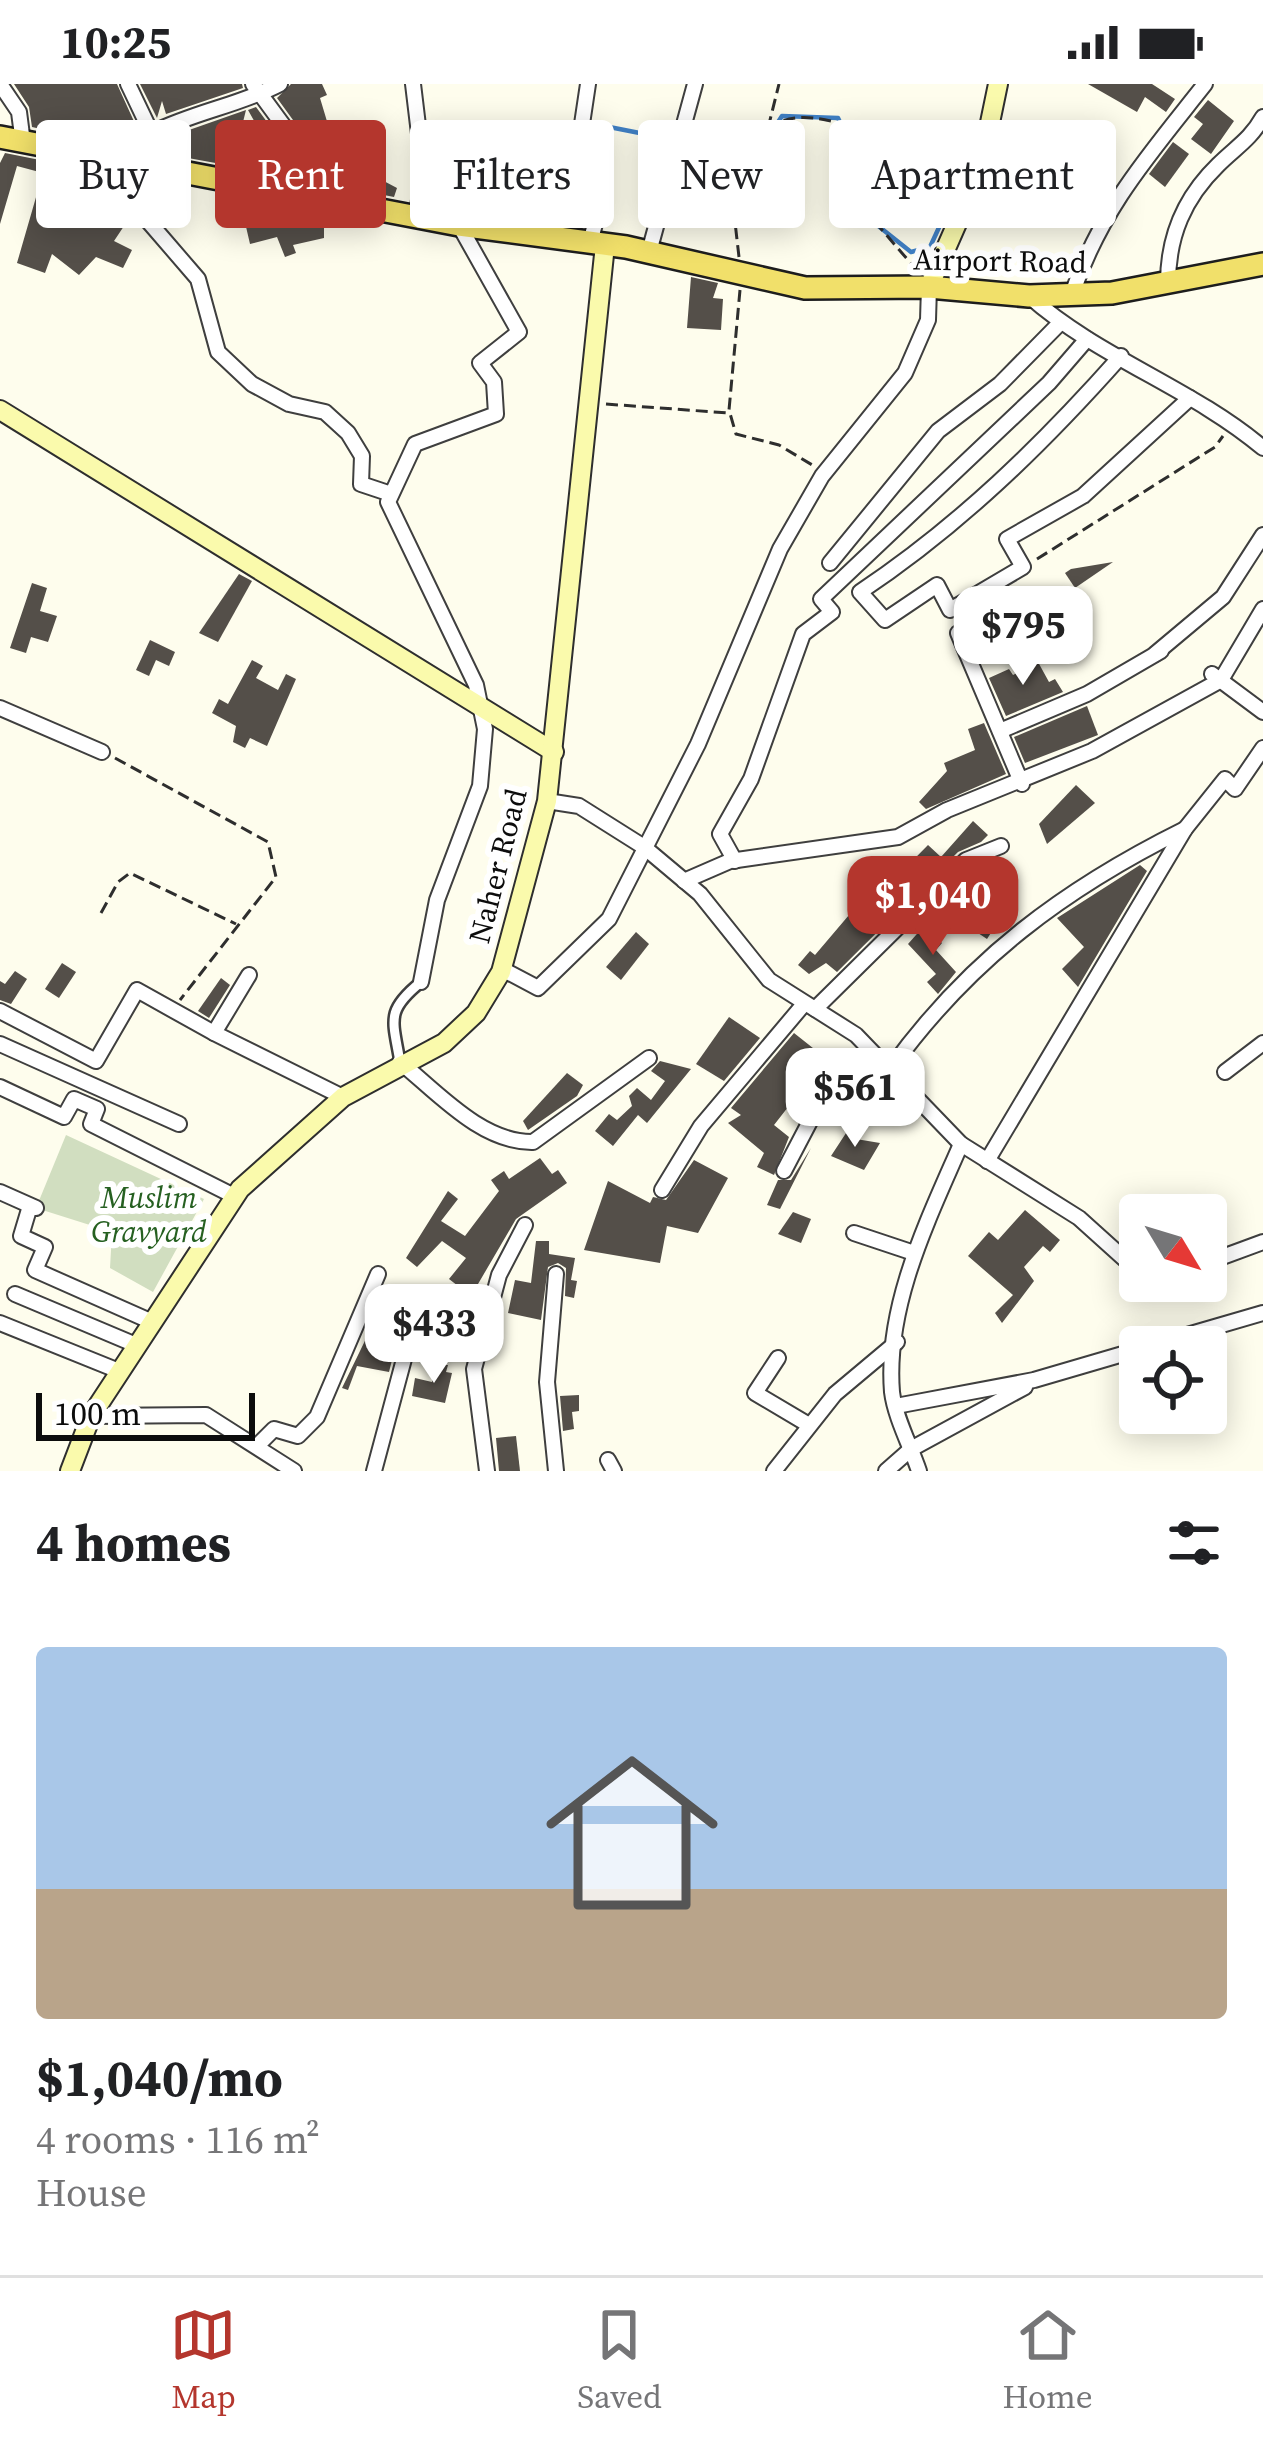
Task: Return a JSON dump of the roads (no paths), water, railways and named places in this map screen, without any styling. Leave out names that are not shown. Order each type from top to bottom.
[{"type":"main road","points":[[929,287],[980,172],[998,84]]},
{"type":"main road","name":"Airport Road","points":[[0,137],[36,145]]},
{"type":"main road","name":"Airport Road","points":[[481,228],[649,251],[805,288],[929,287],[1029,296],[1072,294],[1168,283],[1263,264]]},
{"type":"main road","name":"Naher Road","points":[[70,1471],[91,1416],[234,1196],[343,1097],[443,1043],[476,1012],[502,969],[547,801],[554,752],[588,402],[597,244]]},
{"type":"main road","points":[[0,410],[554,752]]},
{"type":"street","points":[[0,84],[19,112],[23,143]]},
{"type":"street","points":[[128,84],[145,120]]},
{"type":"street","points":[[178,120],[280,84]]},
{"type":"street","points":[[413,84],[417,120]]},
{"type":"street","points":[[587,84],[579,144],[597,244]]},
{"type":"street","points":[[649,251],[695,84]]},
{"type":"street","points":[[1072,294],[1090,241],[1126,180],[1205,84]]},
{"type":"street","points":[[257,89],[280,120]]},
{"type":"street","points":[[1168,283],[1168,243],[1190,198],[1220,163],[1250,141],[1263,118]]},
{"type":"street","points":[[154,228],[198,279],[218,352],[251,384],[289,404],[325,412],[348,433],[362,456],[362,484],[391,494]]},
{"type":"street","points":[[461,228],[519,332],[480,363],[494,382],[496,414],[415,444],[388,502],[476,686],[485,729],[480,786],[437,900],[421,982],[397,1001],[392,1019],[400,1063],[491,1134],[512,1142],[533,1142],[649,1058]]},
{"type":"street","points":[[502,969],[538,988],[609,919],[698,744],[780,549],[825,472],[905,373],[928,320],[929,287]]},
{"type":"street","points":[[1029,296],[1060,323],[1190,398],[1263,448]]},
{"type":"street","points":[[830,562],[938,431],[1000,384],[1060,323]]},
{"type":"street","points":[[735,860],[720,834],[751,779],[803,634],[832,612],[821,599],[1049,383],[1087,339]]},
{"type":"street","points":[[1121,356],[1033,454],[949,527],[860,592],[885,620],[937,585],[950,610],[1023,567],[1006,539],[1083,496],[1190,398]]},
{"type":"street","points":[[1000,731],[1088,694],[1156,654],[1223,597],[1263,535]]},
{"type":"street","points":[[684,881],[735,860],[898,837],[947,810],[1022,784],[1216,677],[1263,610]]},
{"type":"street","points":[[958,633],[1022,784]]},
{"type":"street","points":[[1216,677],[1261,705]]},
{"type":"street","points":[[0,708],[102,752]]},
{"type":"street","points":[[987,1161],[1184,829],[1225,779],[1235,789],[1263,748]]},
{"type":"street","points":[[547,801],[579,806],[644,847],[684,881],[769,980],[856,1035],[961,1144],[1079,1218],[1119,1254]]},
{"type":"street","points":[[784,1171],[818,1106],[886,1064],[987,956],[1089,882],[1184,829]]},
{"type":"street","points":[[662,1190],[701,1126],[810,1007],[966,860],[1000,846]]},
{"type":"street","points":[[214,1033],[249,975]]},
{"type":"street","points":[[0,1011],[96,1060],[137,990],[343,1097]]},
{"type":"street","points":[[1225,1072],[1263,1042]]},
{"type":"street","points":[[0,1044],[179,1124]]},
{"type":"street","points":[[0,1087],[64,1117],[74,1099],[97,1109],[91,1124],[234,1196]]},
{"type":"street","points":[[919,1471],[892,1394],[897,1342],[914,1253],[961,1144]]},
{"type":"street","points":[[0,1192],[33,1207],[21,1236],[45,1247],[35,1270],[150,1321]]},
{"type":"street","points":[[487,1471],[474,1369],[499,1276],[525,1225]]},
{"type":"street","points":[[854,1233],[914,1253]]},
{"type":"street","points":[[1227,1255],[1263,1242]]},
{"type":"street","points":[[257,1446],[274,1430],[298,1436],[317,1418],[378,1274]]},
{"type":"street","points":[[556,1274],[547,1382],[556,1471]]},
{"type":"street","points":[[15,1294],[136,1345]]},
{"type":"street","points":[[374,1471],[419,1303]]},
{"type":"street","points":[[1218,1326],[1263,1313]]},
{"type":"street","points":[[0,1323],[119,1371]]},
{"type":"street","points":[[774,1471],[835,1394],[897,1342]]},
{"type":"street","points":[[896,1406],[1041,1378],[1119,1355]]},
{"type":"street","points":[[778,1358],[755,1394],[809,1425]]},
{"type":"street","points":[[886,1471],[911,1450],[1041,1378]]},
{"type":"street","points":[[91,1416],[206,1414],[291,1470]]},
{"type":"waterway","points":[[614,128],[756,156],[782,116],[839,120]]},
{"type":"waterway","points":[[881,228],[911,252],[930,247],[939,228]]},
{"type":"park label","name":"Muslim Gravyard","points":[[149,1215]]}]
